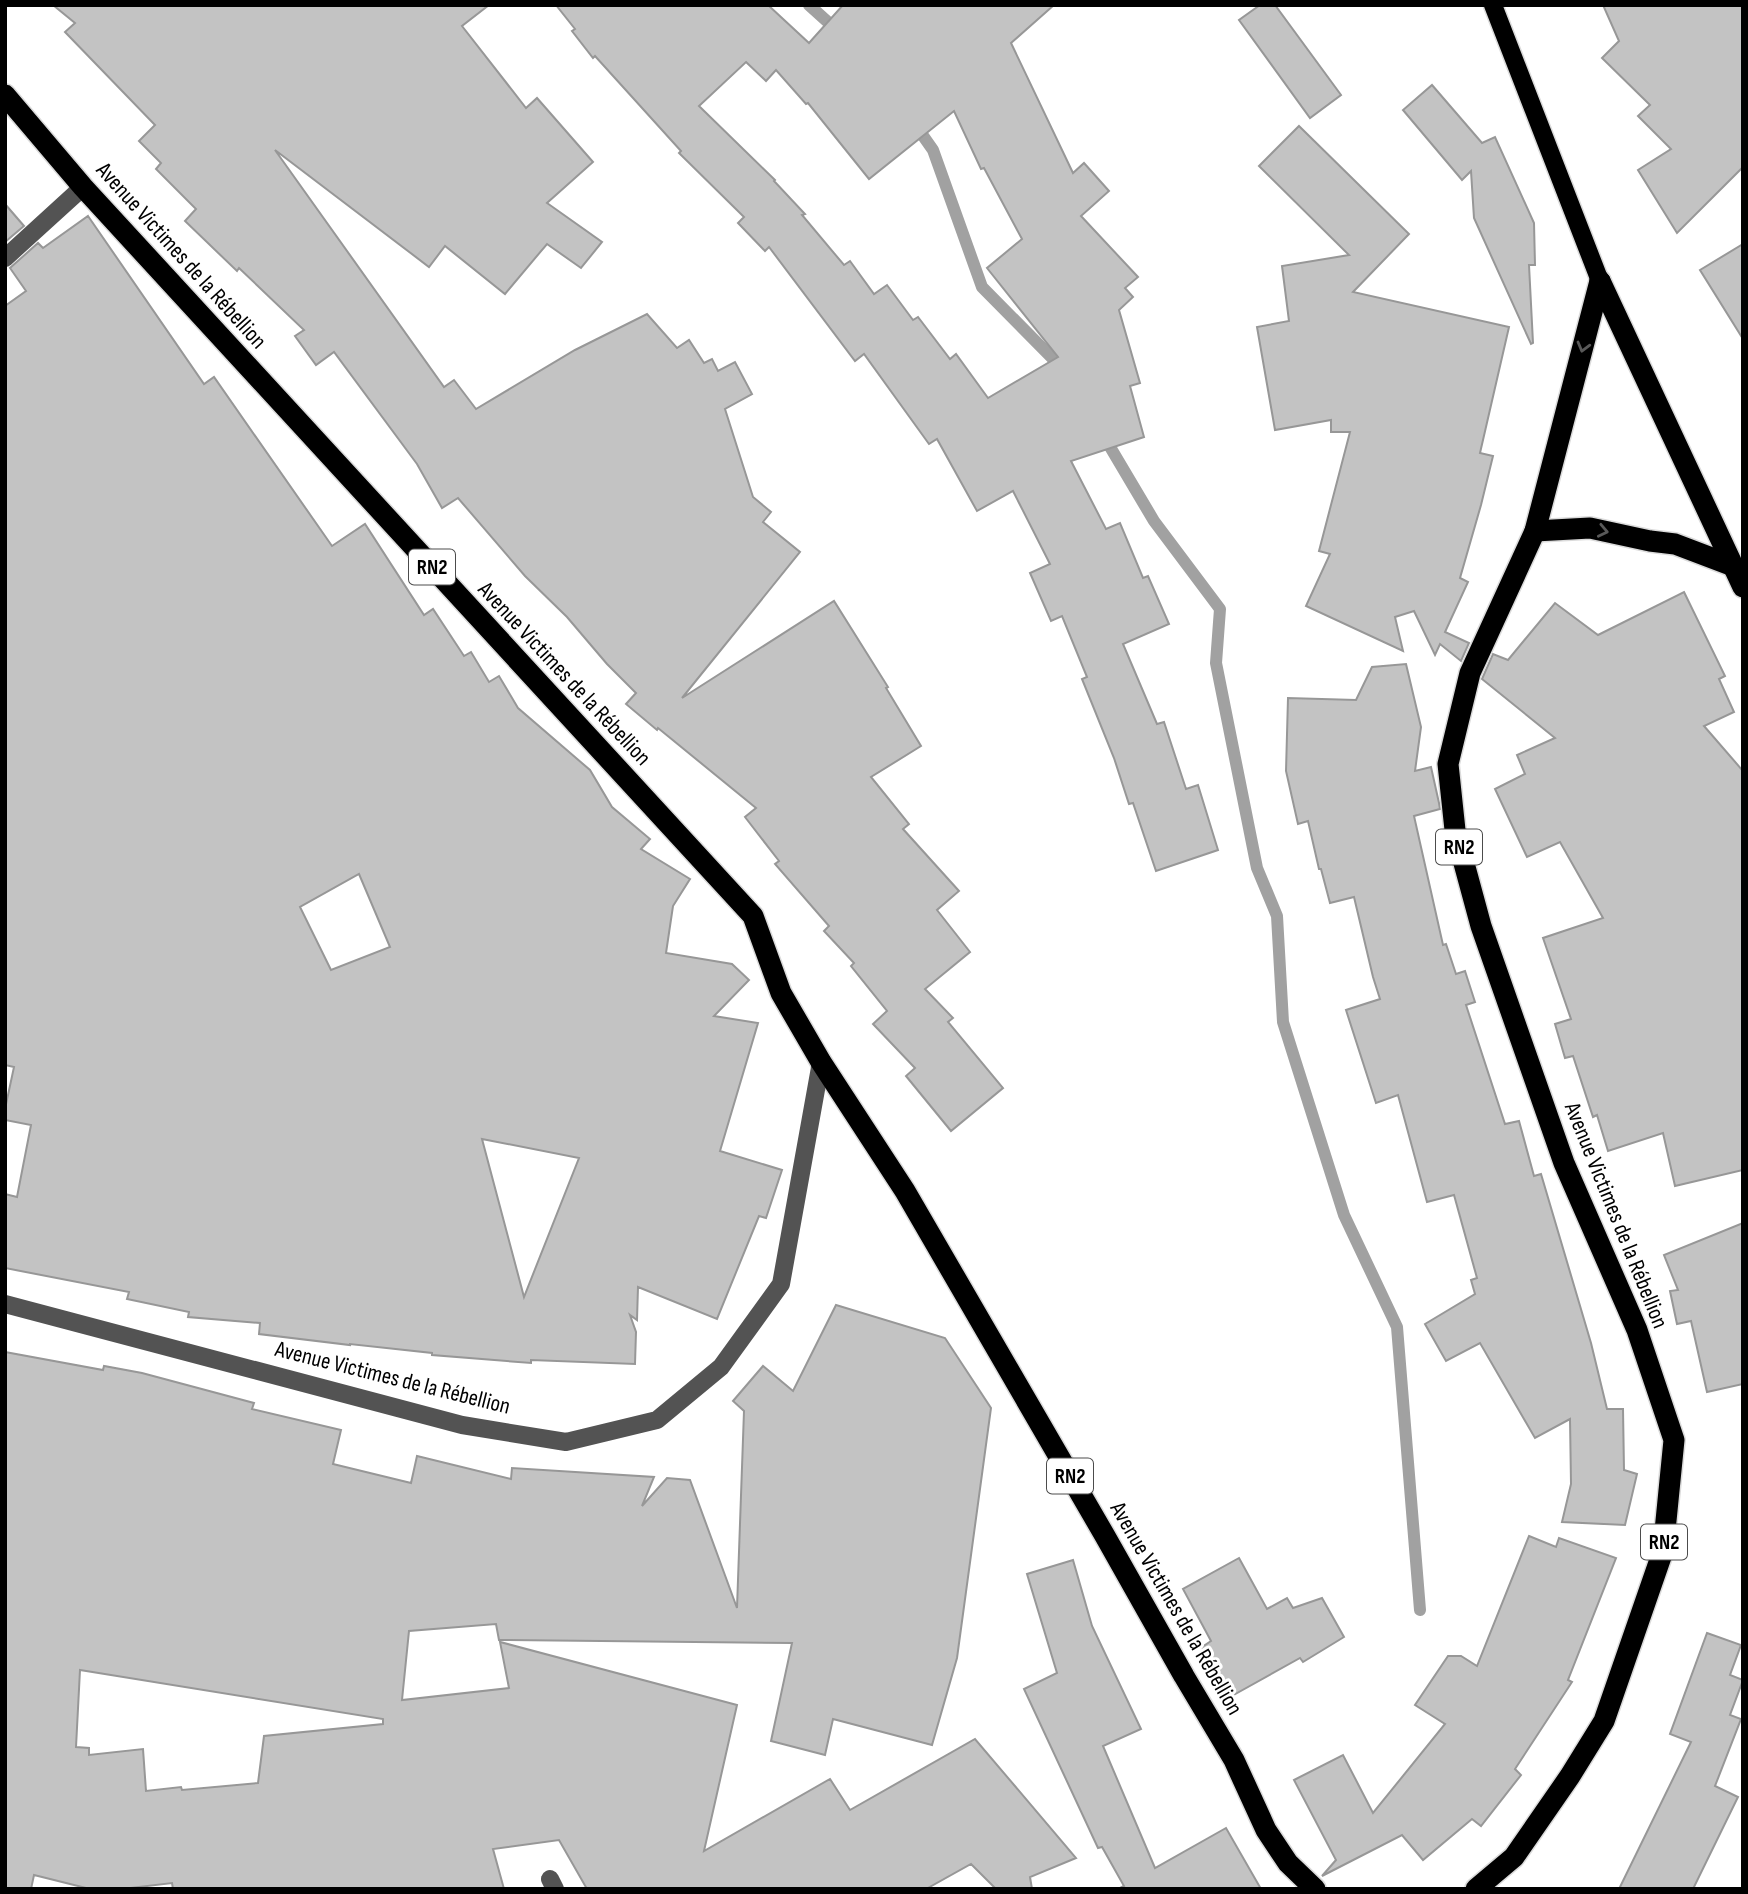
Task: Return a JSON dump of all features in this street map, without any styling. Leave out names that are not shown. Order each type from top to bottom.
[{"type":"highway","name":"Avenue Victimes de la Rébellion","points":[[5,95],[83,187],[753,916],[781,993],[821,1062],[905,1191],[1098,1524],[1234,1760],[1266,1830],[1288,1863],[1315,1889]]},
{"type":"highway","name":"Avenue Victimes de la Rébellion","points":[[1476,1889],[1514,1857],[1604,1721],[1663,1551],[1674,1440],[1637,1330],[1564,1163],[1481,926],[1455,830],[1448,764],[1471,673],[1535,531],[1600,281]]},
{"type":"highway","points":[[1600,281],[1743,587]]},
{"type":"highway","points":[[1535,531],[1590,528],[1675,544],[1733,566]]},
{"type":"main road","points":[[1493,5],[1600,281]]},
{"type":"street","points":[[5,258],[83,187]]},
{"type":"street","name":"Avenue Victimes de la Rébellion","points":[[5,1304],[461,1425],[566,1442],[657,1420],[721,1367],[781,1284],[821,1062]]},
{"type":"building","points":[[53,5],[489,5],[462,26],[526,108],[537,98],[593,162],[547,203],[602,242],[581,268],[547,244],[505,294],[445,246],[429,267],[275,150],[444,387],[454,380],[476,409],[575,350],[647,314],[677,348],[689,340],[704,363],[712,359],[718,371],[735,362],[752,394],[725,409],[753,497],[771,512],[763,522],[800,552],[682,698],[834,601],[921,746],[871,777],[909,824],[903,829],[959,891],[937,910],[970,952],[925,989],[953,1018],[948,1022],[1003,1088],[951,1131],[906,1076],[915,1068],[873,1024],[887,1011],[851,966],[854,963],[824,931],[829,926],[775,864],[779,861],[745,817],[756,808],[626,704],[636,693],[567,617],[525,576],[458,498],[442,508],[417,464],[334,352],[316,365],[295,336],[304,330],[185,221],[196,209],[156,169],[161,163],[139,141],[155,125],[65,32],[75,23]]},
{"type":"building","points":[[556,5],[768,5],[809,43],[843,5],[1054,5],[1011,43],[1073,173],[1084,163],[1109,191],[1081,216],[1138,277],[1125,288],[1133,297],[1119,310],[1140,383],[1130,386],[1144,437],[1071,461],[1106,529],[1120,523],[1143,578],[1148,576],[1169,624],[1123,644],[1157,724],[1164,722],[1186,789],[1198,785],[1218,850],[1156,871],[1133,803],[1129,804],[1114,758],[1082,679],[1087,677],[1062,616],[1051,621],[1030,573],[1050,564],[1013,491],[977,511],[937,439],[929,444],[864,354],[855,361],[769,247],[765,251],[738,223],[744,217],[679,153],[681,151],[595,56],[593,58],[572,31],[575,29]],"holes":[[[746,62],[766,81],[776,70],[806,104],[808,103],[869,179],[954,111],[981,169],[984,168],[1022,239],[987,268],[1058,357],[988,398],[956,354],[950,359],[918,317],[913,320],[887,285],[874,294],[850,261],[844,265],[775,180],[699,106]]]},
{"type":"building","points":[[1260,5],[1275,5],[1341,95],[1310,118],[1239,20]]},
{"type":"building","points":[[1603,5],[1743,5],[1743,167],[1677,233],[1638,170],[1671,149],[1638,116],[1650,105],[1602,58],[1619,41]]},
{"type":"building","points":[[1432,85],[1482,143],[1495,137],[1534,223],[1535,265],[1529,265],[1531,344],[1474,218],[1471,171],[1462,180],[1403,110]]},
{"type":"building","points":[[1299,126],[1409,234],[1353,292],[1509,327],[1480,453],[1493,456],[1460,578],[1468,582],[1445,632],[1469,643],[1461,661],[1440,644],[1435,655],[1414,611],[1395,617],[1403,651],[1306,606],[1330,554],[1319,551],[1350,432],[1331,432],[1331,420],[1275,430],[1257,327],[1289,321],[1282,266],[1349,255],[1259,166]]},
{"type":"building","points":[[5,204],[24,226],[5,242]]},
{"type":"building","points":[[88,216],[204,384],[214,377],[332,546],[365,524],[424,615],[433,609],[464,656],[471,652],[489,682],[499,676],[518,708],[590,770],[612,807],[650,839],[641,849],[690,879],[673,906],[666,953],[732,964],[749,980],[714,1016],[758,1023],[720,1151],[782,1170],[766,1218],[759,1216],[717,1319],[638,1287],[637,1320],[630,1315],[636,1332],[635,1364],[531,1360],[531,1363],[432,1355],[259,1334],[260,1323],[188,1317],[189,1312],[127,1299],[129,1292],[5,1268],[5,1194],[17,1197],[31,1125],[5,1120],[14,1067],[5,1065],[5,306],[26,291],[10,268],[38,243],[43,248]],"holes":[[[359,874],[390,947],[331,970],[300,907]],[[482,1139],[579,1158],[524,1297]]]},
{"type":"building","points":[[1743,244],[1743,339],[1700,270]]},
{"type":"building","points":[[1684,592],[1725,676],[1719,679],[1734,712],[1704,726],[1743,771],[1743,1170],[1675,1186],[1663,1133],[1608,1151],[1597,1115],[1593,1117],[1573,1056],[1565,1058],[1555,1024],[1571,1019],[1543,938],[1603,918],[1560,842],[1527,857],[1495,789],[1525,774],[1517,755],[1555,738],[1482,679],[1493,654],[1508,660],[1555,603],[1598,635]]},
{"type":"building","points":[[1406,664],[1421,727],[1415,771],[1431,767],[1440,809],[1414,816],[1443,945],[1446,944],[1456,974],[1465,971],[1475,1002],[1466,1005],[1505,1124],[1519,1121],[1534,1176],[1541,1174],[1591,1343],[1607,1409],[1623,1409],[1624,1470],[1637,1474],[1625,1525],[1562,1522],[1571,1484],[1570,1419],[1535,1438],[1480,1343],[1446,1361],[1425,1324],[1475,1294],[1471,1280],[1477,1278],[1454,1195],[1427,1202],[1398,1095],[1376,1103],[1346,1010],[1380,999],[1354,897],[1330,903],[1308,821],[1298,824],[1286,771],[1288,698],[1356,700],[1372,667]]},
{"type":"building","points":[[1743,1223],[1743,1384],[1707,1392],[1691,1321],[1677,1324],[1670,1291],[1678,1290],[1664,1255]]},
{"type":"building","points":[[836,1305],[945,1338],[991,1408],[957,1658],[932,1745],[833,1719],[825,1755],[771,1741],[792,1643],[499,1640],[496,1624],[409,1631],[402,1700],[509,1688],[500,1642],[737,1705],[704,1851],[830,1779],[850,1810],[975,1739],[1076,1858],[1030,1877],[1032,1889],[996,1889],[971,1864],[926,1889],[587,1889],[559,1840],[493,1849],[504,1889],[173,1889],[172,1883],[122,1889],[90,1889],[34,1875],[31,1889],[5,1889],[5,1352],[103,1370],[104,1366],[142,1373],[254,1403],[252,1409],[341,1430],[333,1464],[411,1483],[417,1456],[511,1479],[512,1468],[654,1477],[642,1506],[667,1478],[690,1480],[737,1608],[744,1411],[733,1401],[763,1366],[793,1391]],"holes":[[[80,1670],[383,1719],[383,1724],[264,1736],[258,1783],[182,1790],[181,1787],[146,1791],[143,1749],[89,1755],[89,1748],[76,1747]]]},
{"type":"building","points":[[1529,1536],[1556,1547],[1559,1538],[1616,1558],[1568,1680],[1572,1682],[1515,1769],[1521,1775],[1481,1826],[1472,1819],[1423,1860],[1402,1835],[1322,1876],[1336,1860],[1294,1780],[1343,1755],[1373,1813],[1445,1724],[1415,1705],[1448,1656],[1461,1656],[1477,1666]]},
{"type":"building","points":[[1239,1558],[1267,1609],[1287,1598],[1293,1608],[1322,1598],[1344,1637],[1303,1662],[1300,1658],[1230,1697],[1202,1647],[1211,1641],[1183,1589]]},
{"type":"building","points":[[1073,1560],[1092,1626],[1141,1729],[1103,1746],[1155,1868],[1226,1828],[1261,1889],[1118,1889],[1124,1886],[1102,1847],[1098,1848],[1024,1689],[1057,1673],[1027,1574]]},
{"type":"building","points":[[1707,1633],[1741,1645],[1730,1675],[1743,1680],[1730,1715],[1741,1719],[1715,1786],[1738,1797],[1693,1889],[1619,1889],[1691,1742],[1670,1734]]},
{"type":"waterway","points":[[809,5],[840,33]]},
{"type":"waterway","points":[[914,123],[933,150],[982,287],[1065,371]]},
{"type":"waterway","points":[[1103,435],[1154,521],[1220,609],[1216,663],[1257,868],[1277,916],[1283,1022],[1344,1215],[1397,1327],[1420,1610]]}]
